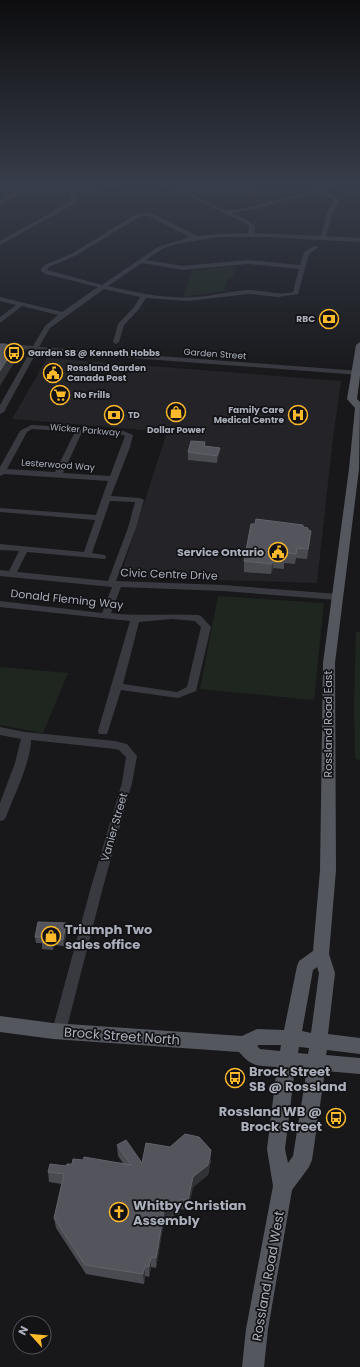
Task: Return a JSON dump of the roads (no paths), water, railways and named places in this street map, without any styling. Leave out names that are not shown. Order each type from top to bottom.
[{"type":"main road","name":"Rossland Road East","points":[[317,1063],[322,1008],[328,973],[321,954],[328,870],[329,663],[353,474],[359,406],[352,400],[358,373],[360,345]]},
{"type":"main road","points":[[291,1038],[305,966],[321,954]]},
{"type":"main road","name":"Brock Street North","points":[[0,1024],[59,1031],[244,1044],[257,1037],[291,1038],[360,1046]]},
{"type":"main road","name":"Rossland Road West","points":[[253,1367],[258,1328],[283,1186],[276,1149],[291,1038]]},
{"type":"main road","points":[[244,1044],[256,1057],[360,1066]]},
{"type":"main road","name":"Rossland Road West","points":[[283,1186],[302,1160],[317,1063]]},
{"type":"street","points":[[82,250],[47,266],[43,270],[47,273],[144,295],[188,299],[252,292],[281,296],[291,295],[296,293],[306,253],[311,250]]},
{"type":"street","points":[[0,412],[36,350],[47,327],[63,314],[158,250]]},
{"type":"street","points":[[143,261],[183,268],[248,262],[302,267]]},
{"type":"street","points":[[116,342],[121,324],[137,308],[144,295]]},
{"type":"street","points":[[0,299],[63,314]]},
{"type":"street","points":[[0,321],[21,304]]},
{"type":"street","name":"Garden Street","points":[[0,347],[61,354],[69,352],[358,373]]},
{"type":"street","name":"Wicker Parkway","points":[[1,472],[26,428],[37,426],[121,432],[129,435],[87,555]]},
{"type":"street","points":[[58,475],[80,429]]},
{"type":"street","name":"Lesterwood Way","points":[[1,472],[113,479]]},
{"type":"street","points":[[106,615],[140,500],[108,498]]},
{"type":"street","points":[[0,510],[99,518]]},
{"type":"street","points":[[0,547],[102,557]]},
{"type":"street","points":[[12,574],[24,549]]},
{"type":"street","name":"Civic Centre Drive","points":[[0,573],[115,584],[223,588],[338,597]]},
{"type":"street","name":"Donald Fleming Way","points":[[0,604],[135,619],[118,686],[103,731]]},
{"type":"street","points":[[118,686],[178,695],[192,689],[206,627],[198,618],[172,616],[135,619]]},
{"type":"street","name":"Vanier Street","points":[[0,731],[26,736],[115,745],[123,748],[132,756],[127,783],[97,887],[59,1031]]},
{"type":"street","points":[[0,817],[22,757],[27,741],[26,736]]},
{"type":"place","name":"RBC","points":[[329,319]]},
{"type":"place","name":"Garden SB @ Kenneth Hobbs","points":[[14,353]]},
{"type":"place","name":"Rossland Garden Canada Post","points":[[53,373]]},
{"type":"place","name":"No Frills","points":[[60,395]]},
{"type":"place","name":"Dollar Power","points":[[176,412]]},
{"type":"place","name":"TD","points":[[114,415]]},
{"type":"place","name":"Family Care Medical Centre","points":[[298,415]]},
{"type":"place","name":"Service Ontario","points":[[278,552]]},
{"type":"place","name":"Triumph Two sales office","points":[[51,936]]},
{"type":"place","name":"Brock Street SB @ Rossland","points":[[235,1078]]},
{"type":"place","name":"Rossland WB @ Brock Street","points":[[336,1118]]},
{"type":"place","name":"Whitby Christian Assembly","points":[[119,1212]]}]
